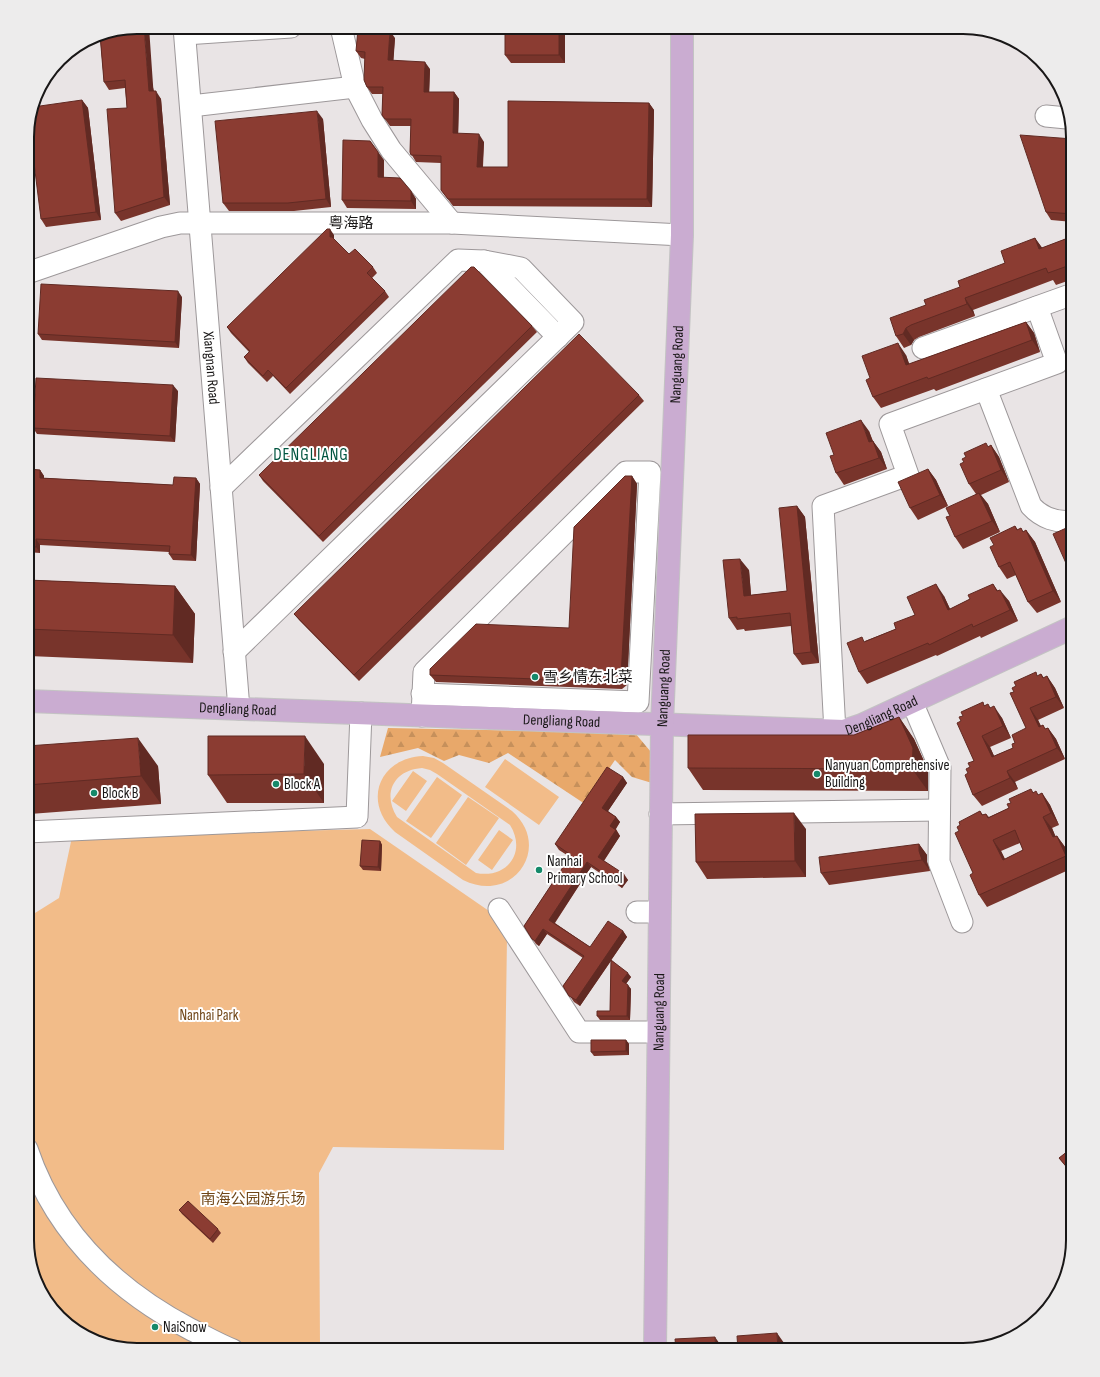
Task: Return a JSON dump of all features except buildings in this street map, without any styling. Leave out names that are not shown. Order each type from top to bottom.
[{"type":"main road","name":"Nanguang Road","points":[[655,1343],[660,814],[662,725],[682,235],[682,34]]},
{"type":"main road","name":"Dengliang Road","points":[[34,701],[844,732],[1066,630]]},
{"type":"street","name":"Xiangnan Road","points":[[185,34],[239,709]]},
{"type":"street","points":[[342,34],[355,87],[372,120],[391,150],[452,223]]},
{"type":"street","points":[[191,106],[355,87]]},
{"type":"street","points":[[1046,116],[1064,118]]},
{"type":"street","name":"粤海路","points":[[34,271],[161,227],[180,223],[452,223],[682,235]]},
{"type":"street","points":[[221,488],[458,260],[484,261],[521,268],[573,322],[234,652]]},
{"type":"street","points":[[923,348],[1066,297]]},
{"type":"street","points":[[835,732],[822,506],[908,475],[890,424],[1057,363],[1037,307]]},
{"type":"street","points":[[986,389],[1031,506],[1038,513],[1049,519],[1066,522]]},
{"type":"street","points":[[422,694],[638,702],[650,472],[626,472],[424,672],[422,694],[422,716]]},
{"type":"street","points":[[912,702],[940,768],[939,862],[962,922]]},
{"type":"street","points":[[34,832],[357,818],[361,714]]},
{"type":"street","points":[[660,814],[939,810]]},
{"type":"street","points":[[498,909],[579,1032],[658,1032]]},
{"type":"street","points":[[637,912],[659,912]]},
{"type":"street","points":[[34,1165],[50,1200],[63,1221],[77,1240],[110,1276],[129,1292],[170,1319],[216,1343]]},
{"type":"street","points":[[34,1166],[45,1192],[66,1230],[79,1248],[109,1282],[155,1318],[213,1343]]},
{"type":"green space","points":[[388,728],[635,733],[651,752],[652,783],[632,777],[615,760],[585,804],[508,753],[489,763],[459,755],[444,761],[418,748],[380,757]]},
{"type":"green space","points":[[423,756],[434,758],[512,811],[524,825],[529,840],[528,855],[522,868],[511,879],[498,885],[481,886],[463,880],[395,832],[385,820],[379,808],[378,795],[380,784],[386,773],[395,764],[408,759]],"holes":[[[422,768],[430,770],[510,825],[515,835],[515,854],[505,868],[497,872],[487,874],[476,873],[397,817],[391,800],[393,784],[404,773]]]},
{"type":"green space","points":[[505,759],[559,797],[539,825],[485,787]]},
{"type":"green space","points":[[413,771],[427,781],[406,811],[392,801]]},
{"type":"green space","points":[[437,777],[462,795],[431,838],[406,821]]},
{"type":"green space","points":[[468,797],[499,818],[466,865],[436,843]]},
{"type":"green space","name":"Nanhai Park","points":[[370,829],[489,911],[507,937],[504,1150],[333,1147],[319,1173],[320,1343],[130,1343],[104,1338],[80,1326],[60,1308],[51,1297],[39,1273],[34,1240],[34,914],[59,898],[72,837]]},
{"type":"green space","points":[[499,830],[513,840],[492,870],[478,860]]},
{"type":"place","name":"雪乡情东北菜","points":[[535,677]]},
{"type":"place","name":"Nanyuan Comprehensive Building","points":[[817,774]]},
{"type":"place","name":"Block A","points":[[276,784]]},
{"type":"place","name":"Block B","points":[[94,793]]},
{"type":"place","name":"Nanhai Primary School","points":[[539,870]]},
{"type":"place","name":"NaiSnow","points":[[155,1327]]},
{"type":"district","name":"DENGLIANG","points":[[311,455]]},
{"type":"park label","name":"南海公园游乐场","points":[[253,1199]]}]
